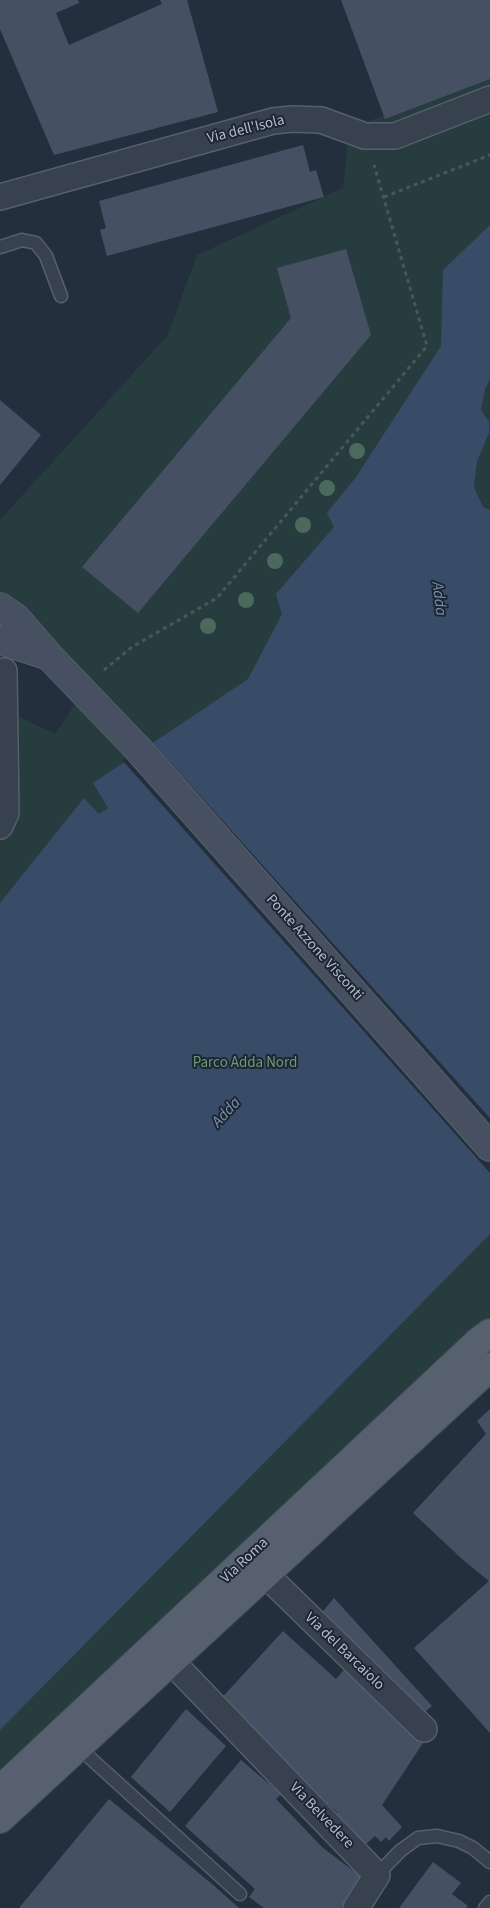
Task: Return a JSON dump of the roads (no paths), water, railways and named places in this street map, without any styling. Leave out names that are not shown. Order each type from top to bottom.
[{"type":"main road","name":"Via Roma","points":[[0,1790],[471,1348],[490,1333]]},
{"type":"main road","name":"Via Roma","points":[[0,1819],[490,1367]]},
{"type":"street","name":"Via dell'Isola","points":[[0,197],[273,121],[292,119],[321,120],[365,136],[394,136],[490,98]]},
{"type":"street","name":"Ponte Azzone Visconti","points":[[0,607],[16,618],[138,749],[490,1147]]},
{"type":"street","points":[[0,640],[50,656]]},
{"type":"street","points":[[0,826],[6,813],[4,671]]},
{"type":"street","name":"Via del Barcaiolo","points":[[265,1574],[424,1729]]},
{"type":"street","name":"Via Belvedere","points":[[171,1661],[377,1875]]},
{"type":"street","points":[[356,1908],[377,1875]]},
{"type":"lane","points":[[0,247],[22,240],[36,243],[46,256],[61,296]]},
{"type":"lane","points":[[78,1746],[240,1894]]},
{"type":"lane","points":[[377,1875],[400,1851],[418,1838],[437,1836],[458,1841],[473,1848],[490,1862]]},
{"type":"lane","points":[[485,1908],[490,1902]]},
{"type":"water","name":"Parco Adda Nord","points":[[490,225],[490,379],[485,389],[481,410],[489,422],[489,433],[477,461],[474,487],[483,507],[490,510],[490,1234],[0,1730],[0,903],[84,798],[99,814],[108,808],[93,783],[248,679],[282,614],[276,594],[334,527],[327,513],[356,477],[441,346],[443,270]]},
{"type":"water label","name":"Adda","points":[[438,599]]},
{"type":"water label","name":"Adda","points":[[227,1113]]}]
